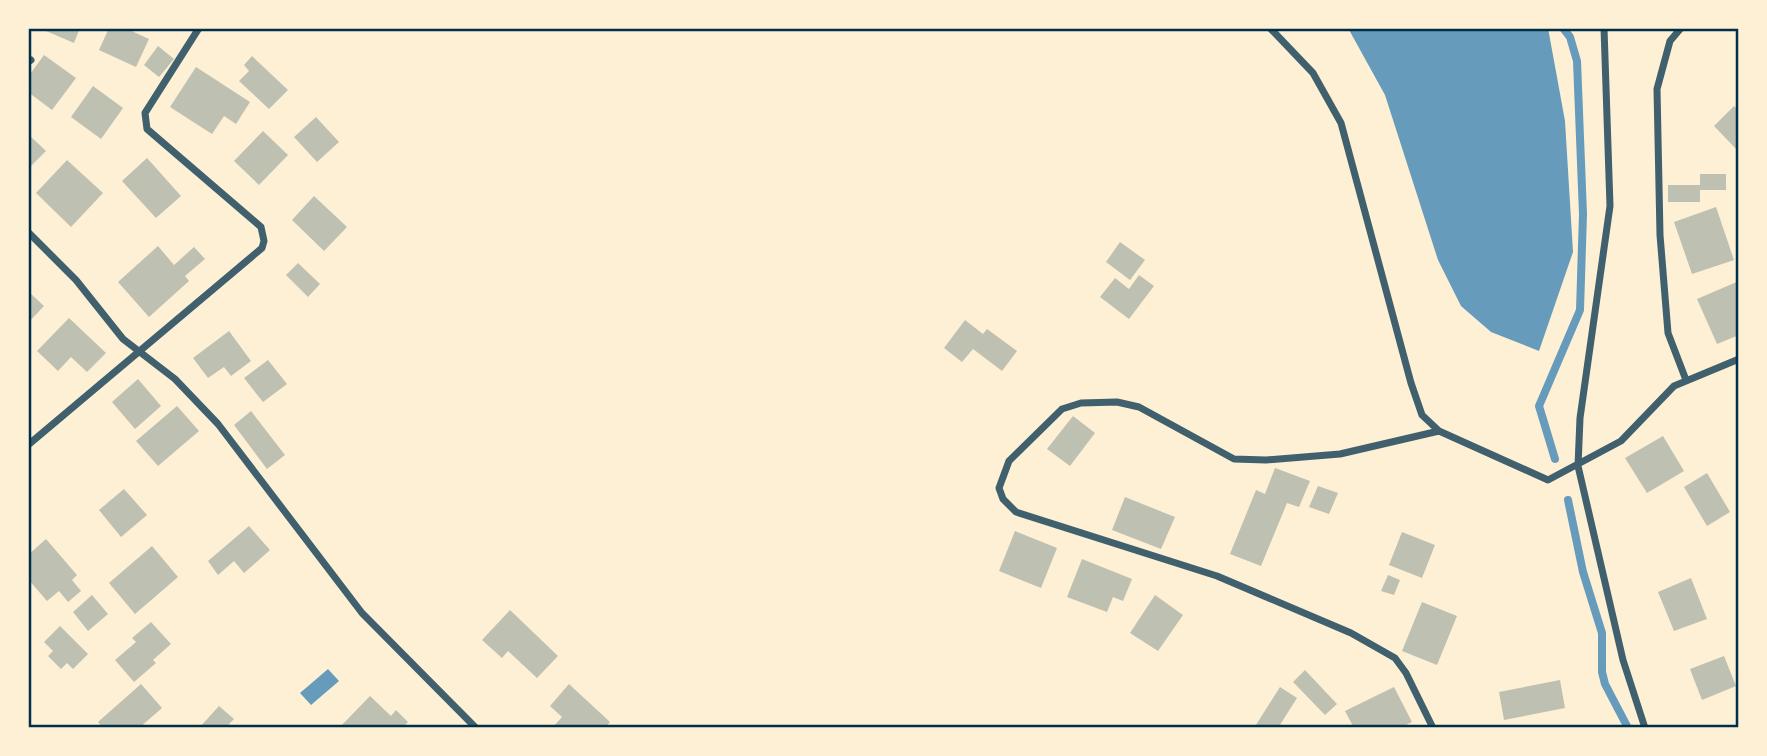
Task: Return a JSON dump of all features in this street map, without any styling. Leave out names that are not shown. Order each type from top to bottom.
[{"type":"street","points":[[28,445],[256,256],[264,241],[261,227],[147,129],[144,122],[145,113],[199,28]]},
{"type":"street","points":[[1270,28],[1313,73],[1341,124],[1411,383],[1422,415],[1439,431],[1548,480],[1621,441],[1674,386],[1739,359]]},
{"type":"street","points":[[1604,28],[1610,206],[1580,418],[1578,466],[1623,660],[1645,728]]},
{"type":"street","points":[[1681,28],[1670,41],[1657,89],[1660,235],[1668,333],[1686,380]]},
{"type":"street","points":[[28,232],[76,280],[123,339],[175,379],[218,424],[362,613],[476,728]]},
{"type":"street","points":[[1433,728],[1406,673],[1395,658],[1351,633],[1217,576],[1016,512],[1003,499],[999,488],[1009,461],[1062,408],[1081,403],[1117,402],[1139,407],[1234,459],[1266,460],[1340,454],[1439,431]]},
{"type":"water","points":[[1348,28],[1548,28],[1565,121],[1573,252],[1539,351],[1491,332],[1461,306],[1438,260],[1385,95]]},
{"type":"water","points":[[328,669],[339,681],[311,705],[300,693]]},
{"type":"building","points":[[39,28],[80,28],[74,43]]},
{"type":"building","points":[[109,28],[125,28],[149,39],[136,67],[99,50]]},
{"type":"building","points":[[158,46],[174,59],[159,77],[144,65]]},
{"type":"building","points":[[44,55],[76,78],[52,110],[28,92],[28,77]]},
{"type":"building","points":[[252,56],[288,90],[269,109],[239,81],[249,71],[244,65]]},
{"type":"building","points":[[196,67],[250,102],[236,124],[224,116],[212,134],[170,107]]},
{"type":"building","points":[[93,86],[123,108],[101,139],[71,117]]},
{"type":"building","points":[[1734,106],[1739,111],[1739,152],[1714,126]]},
{"type":"building","points":[[316,117],[339,142],[317,162],[294,137]]},
{"type":"building","points":[[263,131],[288,155],[259,185],[234,161]]},
{"type":"building","points":[[28,134],[46,151],[28,169]]},
{"type":"building","points":[[147,158],[181,196],[156,218],[122,181]]},
{"type":"building","points":[[67,160],[103,193],[71,227],[36,193]]},
{"type":"building","points":[[1700,174],[1726,174],[1726,190],[1700,190],[1700,202],[1668,202],[1668,185],[1700,185]]},
{"type":"building","points":[[314,196],[347,227],[324,251],[292,220]]},
{"type":"building","points":[[1716,207],[1734,260],[1692,274],[1674,222]]},
{"type":"building","points":[[1120,242],[1145,260],[1130,280],[1106,262]]},
{"type":"building","points":[[158,246],[174,265],[194,247],[205,259],[185,276],[189,281],[149,317],[118,282]]},
{"type":"building","points":[[298,263],[320,284],[308,297],[286,275]]},
{"type":"building","points":[[1139,275],[1154,286],[1129,319],[1100,297],[1115,278],[1129,289]]},
{"type":"building","points":[[1739,281],[1739,335],[1717,344],[1697,299]]},
{"type":"building","points":[[28,291],[44,306],[28,323]]},
{"type":"building","points":[[69,318],[106,353],[87,372],[71,357],[58,371],[37,351]]},
{"type":"building","points":[[965,320],[983,334],[987,329],[1017,351],[1002,371],[973,349],[962,362],[944,348]]},
{"type":"building","points":[[229,331],[251,361],[231,376],[224,367],[208,378],[193,358]]},
{"type":"building","points":[[268,360],[287,384],[263,402],[244,378]]},
{"type":"building","points":[[138,379],[161,406],[135,429],[112,402]]},
{"type":"building","points":[[177,406],[199,431],[158,466],[136,441]]},
{"type":"building","points":[[251,411],[285,455],[267,469],[234,425]]},
{"type":"building","points":[[1073,416],[1095,433],[1070,466],[1047,449]]},
{"type":"building","points":[[1663,436],[1684,471],[1647,493],[1625,458]]},
{"type":"building","points":[[1275,468],[1310,481],[1299,507],[1287,503],[1261,566],[1230,554],[1256,490],[1265,494]]},
{"type":"building","points":[[1707,473],[1730,512],[1707,526],[1684,487]]},
{"type":"building","points":[[1318,486],[1338,493],[1329,514],[1309,507]]},
{"type":"building","points":[[124,489],[147,515],[121,537],[99,510]]},
{"type":"building","points":[[1125,497],[1175,517],[1161,549],[1112,530]]},
{"type":"building","points":[[249,526],[270,550],[244,573],[234,561],[218,575],[208,561]]},
{"type":"building","points":[[1015,531],[1057,548],[1041,588],[999,571]]},
{"type":"building","points":[[1402,532],[1435,545],[1422,578],[1389,565]]},
{"type":"building","points":[[46,539],[77,575],[72,580],[81,591],[68,602],[59,591],[47,601],[28,579],[28,555]]},
{"type":"building","points":[[152,546],[178,577],[135,614],[109,583]]},
{"type":"building","points":[[1082,559],[1132,579],[1123,601],[1113,597],[1107,612],[1067,597]]},
{"type":"building","points":[[1388,575],[1400,580],[1394,595],[1381,591]]},
{"type":"building","points":[[1691,578],[1707,619],[1674,631],[1658,592]]},
{"type":"building","points":[[92,595],[108,614],[88,631],[73,612]]},
{"type":"building","points":[[1155,595],[1183,615],[1158,651],[1130,633]]},
{"type":"building","points":[[1422,602],[1457,616],[1437,665],[1402,651]]},
{"type":"building","points":[[510,610],[558,656],[537,678],[508,651],[502,658],[482,640]]},
{"type":"building","points":[[151,622],[171,644],[153,660],[156,663],[134,682],[115,660],[136,642],[132,638]]},
{"type":"building","points":[[60,626],[88,654],[73,669],[67,663],[61,669],[48,656],[53,651],[44,642]]},
{"type":"building","points":[[1724,656],[1736,686],[1702,700],[1690,669]]},
{"type":"building","points":[[1305,670],[1337,704],[1325,715],[1293,682]]},
{"type":"building","points":[[1560,680],[1565,708],[1504,720],[1499,692]]},
{"type":"building","points":[[141,684],[162,708],[139,728],[103,728],[98,722]]},
{"type":"building","points":[[569,684],[610,722],[605,728],[552,728],[562,717],[550,706]]},
{"type":"building","points":[[1280,687],[1297,698],[1278,728],[1254,728]]},
{"type":"building","points":[[1394,687],[1412,722],[1400,728],[1354,728],[1345,711]]},
{"type":"building","points":[[370,696],[391,716],[396,710],[408,722],[402,728],[339,728]]},
{"type":"building","points":[[219,706],[234,719],[229,724],[233,728],[199,728]]},
{"type":"waterway","points":[[1555,459],[1539,406],[1580,310],[1583,214],[1577,61],[1570,37],[1563,28]]},
{"type":"waterway","points":[[1568,500],[1583,572],[1602,633],[1602,672],[1605,684],[1628,728]]}]
